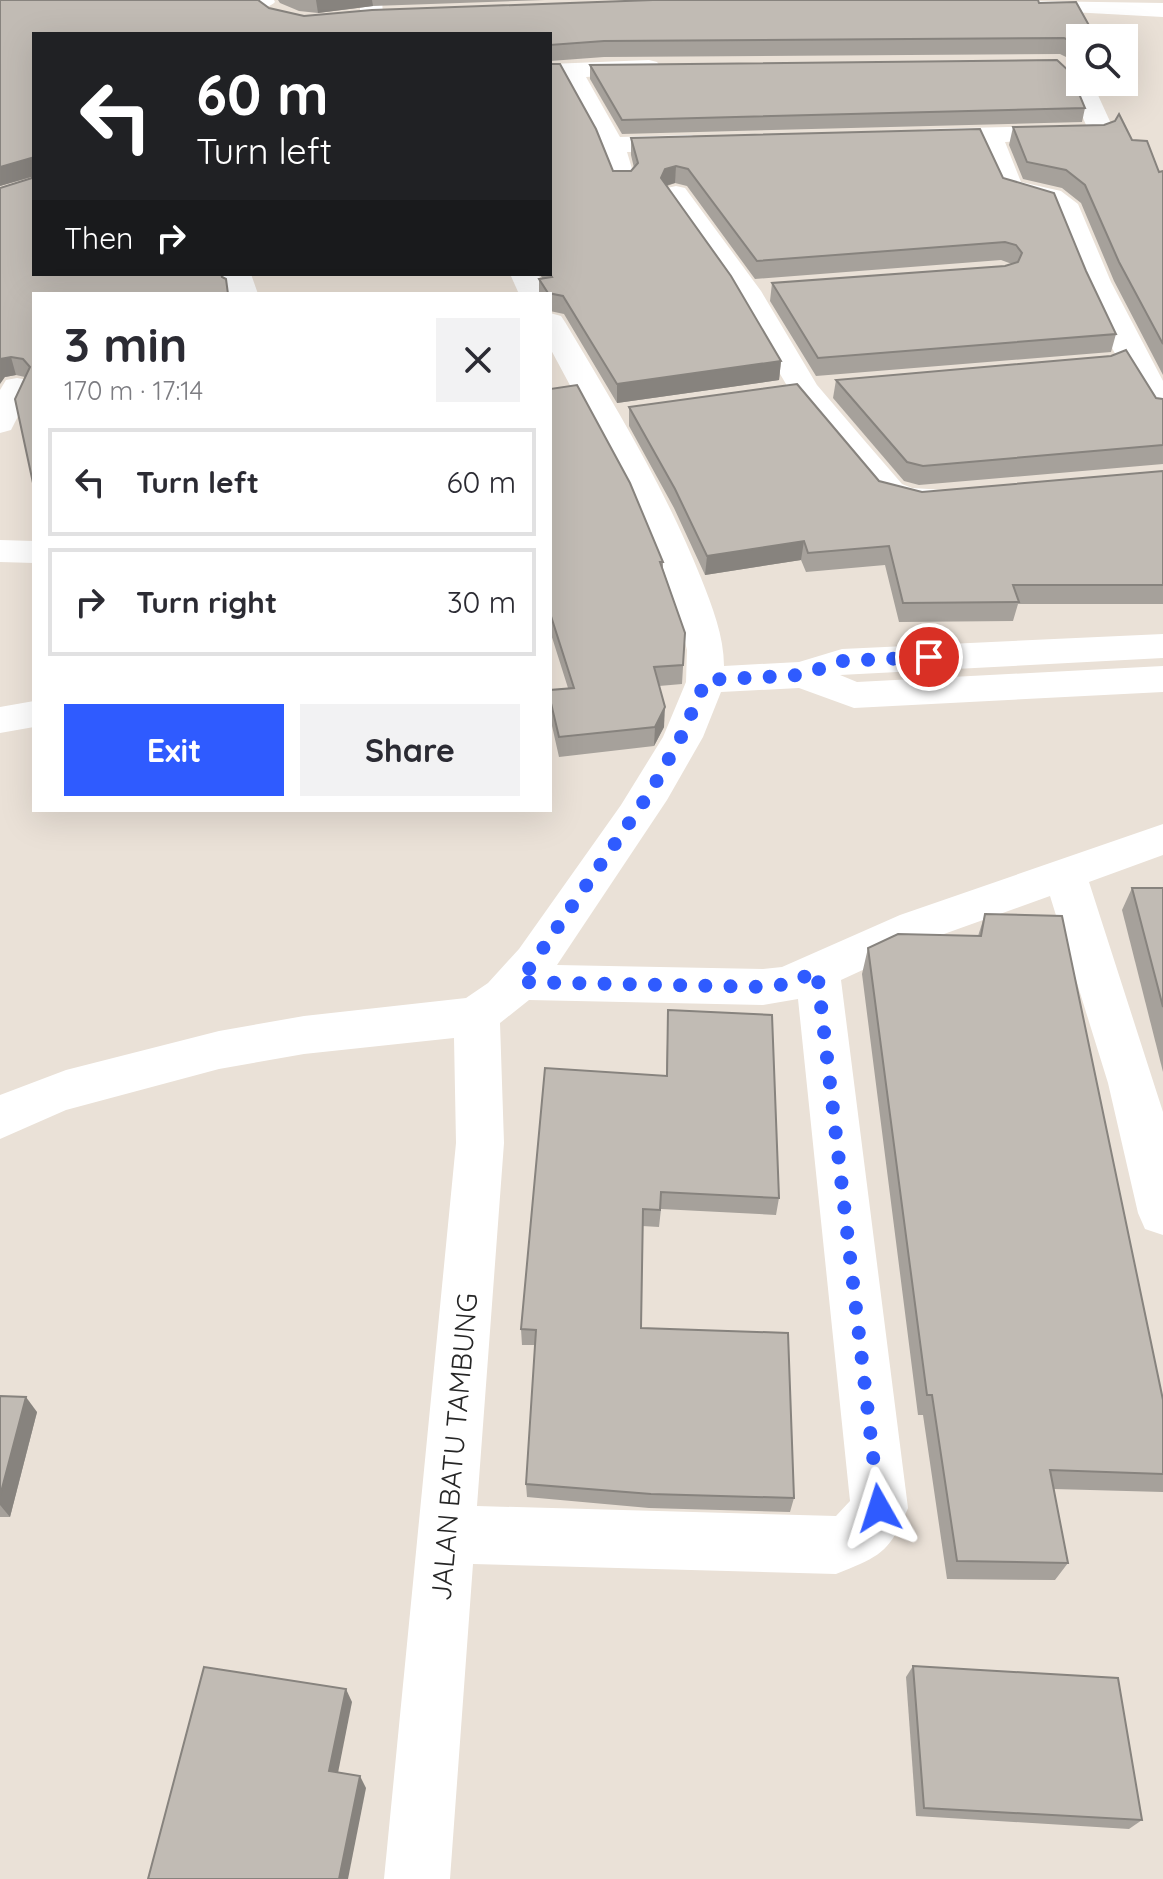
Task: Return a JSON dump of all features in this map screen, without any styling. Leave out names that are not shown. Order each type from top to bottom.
[{"type":"street","points":[[226,0],[264,1],[267,8],[285,19]]},
{"type":"street","points":[[954,0],[965,0]]},
{"type":"street","points":[[979,0],[1163,10]]},
{"type":"street","points":[[1060,64],[1066,68]]},
{"type":"street","points":[[560,71],[667,67]]},
{"type":"street","points":[[560,71],[612,145],[622,179]]},
{"type":"street","points":[[895,138],[1099,132],[1086,96]]},
{"type":"street","points":[[989,135],[1009,187],[1016,192],[1057,198],[1064,204],[1135,361],[1163,408]]},
{"type":"street","points":[[612,145],[722,142]]},
{"type":"street","points":[[676,194],[746,291],[805,389],[890,491],[919,498],[964,495]]},
{"type":"street","points":[[746,291],[778,288]]},
{"type":"street","points":[[10,1103],[252,1042],[477,1014],[520,982],[651,791],[681,737],[706,680],[706,656],[696,612],[658,519],[622,415],[552,325]]},
{"type":"street","points":[[0,423],[17,387]]},
{"type":"street","points":[[0,551],[32,552]]},
{"type":"street","points":[[706,680],[802,675],[842,661],[1163,646]]},
{"type":"street","points":[[802,675],[854,695],[1163,679]]},
{"type":"street","points":[[0,720],[32,714]]},
{"type":"street","points":[[520,982],[763,987],[788,984],[915,927],[1163,839]]},
{"type":"street","points":[[1065,875],[1132,1083],[1163,1213]]},
{"type":"street","points":[[446,1534],[836,1545],[861,1535],[879,1508],[817,971]]},
{"type":"street","name":"JALAN BATU TAMBUNG","points":[[417,1879],[480,1143],[477,1014]]},
{"type":"building","points":[[0,0],[258,0],[269,8],[304,16],[372,10],[653,0],[1038,0],[1039,3],[1076,2],[1088,24],[1066,24],[1066,39],[604,41],[552,45],[552,32],[32,32],[32,178],[31,158],[0,167]]},
{"type":"building","points":[[1057,60],[1066,68],[1066,96],[1080,96],[1085,108],[622,120],[590,65]]},
{"type":"building","points":[[552,64],[560,64],[596,129],[613,171],[631,171],[638,163],[631,138],[980,129],[1003,178],[1054,193],[1116,334],[818,358],[772,283],[1005,266],[1018,262],[1022,253],[1016,245],[1005,242],[757,261],[688,169],[676,166],[665,169],[661,178],[731,276],[781,361],[617,384],[563,296],[547,292],[539,279],[552,277]]},
{"type":"building","points":[[1119,114],[1132,140],[1147,141],[1159,172],[1163,171],[1163,344],[1119,262],[1085,185],[1066,170],[1027,162],[1013,127],[1104,125],[1115,121]]},
{"type":"building","points":[[32,178],[32,276],[222,276],[226,279],[228,292],[32,292],[32,478],[15,399],[30,367],[23,359],[0,359],[0,188]]},
{"type":"building","points":[[1126,350],[1156,398],[1163,399],[1163,445],[923,466],[907,462],[836,380],[1111,356]]},
{"type":"building","points":[[797,384],[879,481],[922,492],[1163,471],[1163,585],[1013,585],[1019,602],[903,603],[889,546],[808,553],[804,541],[707,556],[675,489],[629,407]]},
{"type":"building","points":[[577,385],[630,483],[663,562],[660,562],[685,633],[683,665],[654,667],[665,707],[655,727],[559,737],[552,707],[552,690],[574,688],[552,619],[552,389]]},
{"type":"building","points":[[1132,888],[1163,888],[1163,1007]]},
{"type":"building","points":[[985,914],[1062,916],[1163,1400],[1163,1474],[1050,1470],[1068,1563],[957,1561],[932,1395],[927,1395],[868,948],[898,934],[981,936]]},
{"type":"building","points":[[668,1010],[772,1015],[779,1198],[661,1192],[660,1210],[643,1209],[641,1328],[788,1333],[794,1498],[651,1494],[526,1484],[536,1330],[521,1329],[545,1068],[667,1076]]},
{"type":"building","points":[[0,1396],[26,1397],[0,1496]]},
{"type":"building","points":[[913,1666],[1118,1678],[1142,1820],[924,1808]]},
{"type":"building","points":[[204,1667],[346,1689],[329,1771],[360,1776],[339,1879],[148,1879]]},
{"type":"route","points":[[879,1508],[817,971],[788,984],[763,987],[520,982],[651,791],[681,737],[706,680],[802,675],[842,661],[929,657]]}]
